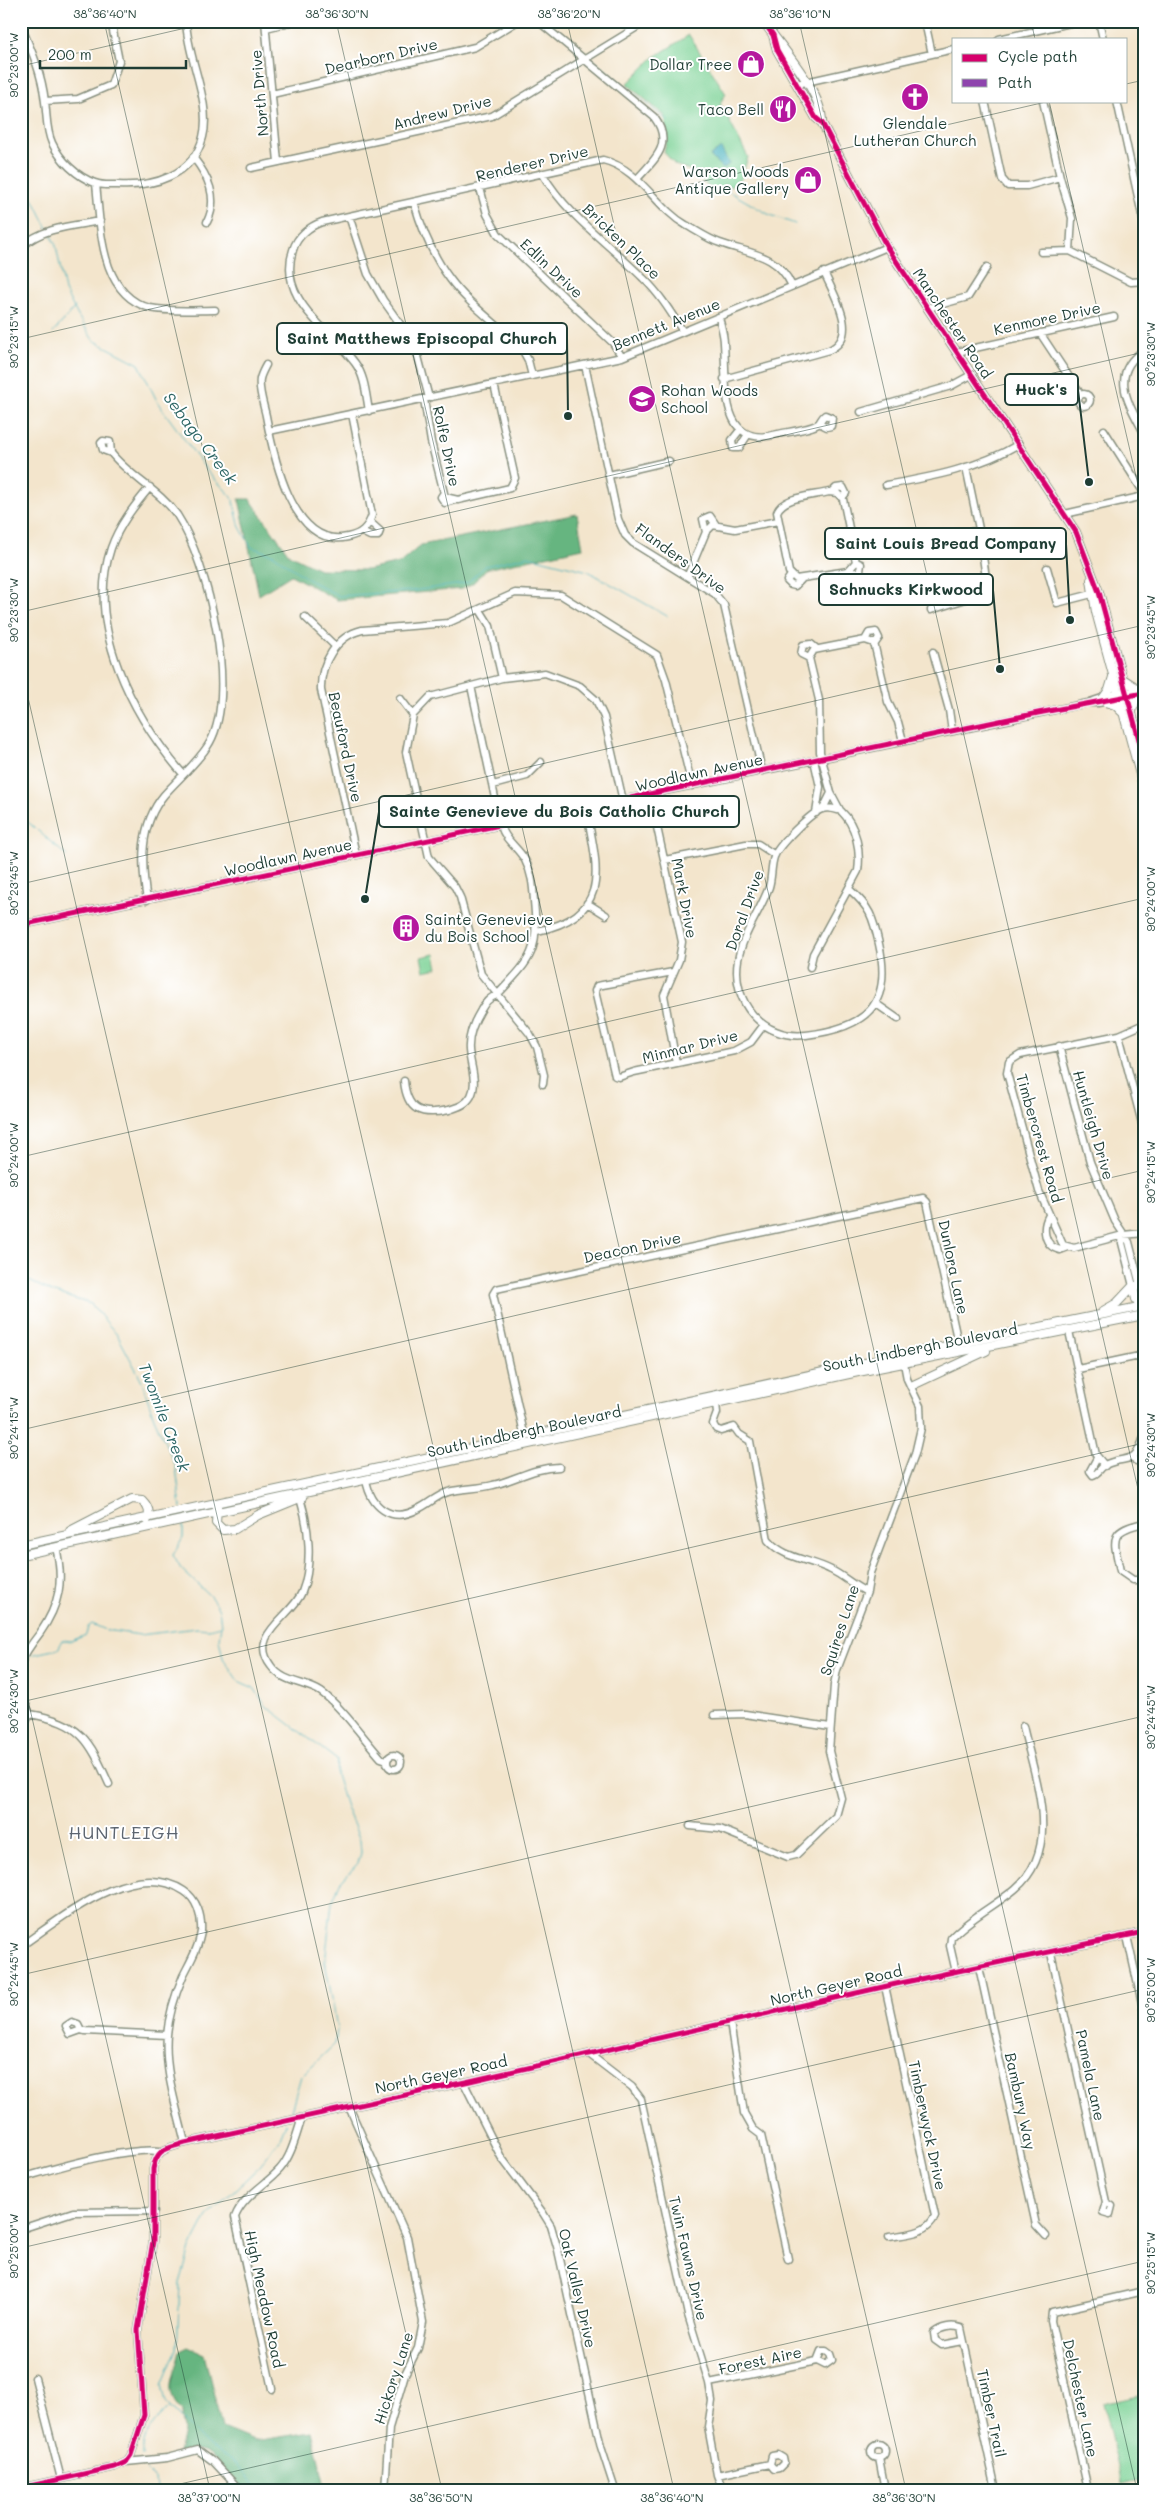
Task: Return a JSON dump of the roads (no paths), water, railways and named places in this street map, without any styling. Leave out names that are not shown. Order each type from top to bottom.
[{"type":"main road","name":"Manchester Road","points":[[763,21],[773,35],[777,50],[801,82],[816,118],[822,123],[887,247],[1019,444],[1080,540],[1091,575],[1099,592],[1122,678],[1123,696],[1144,790]]},
{"type":"main road","name":"Manchester Road","points":[[1091,575],[1092,594],[1113,675],[1123,696]]},
{"type":"main road","points":[[1113,675],[1109,690],[1104,699],[1127,713],[1142,692],[1122,678]]},
{"type":"main road","name":"Manchester Road","points":[[1127,713],[1144,758]]},
{"type":"main road","points":[[1093,1317],[1117,1304],[1139,1286],[1143,1310]]},
{"type":"main road","name":"South Lindbergh Boulevard","points":[[21,1546],[169,1512],[525,1438],[958,1343],[1093,1317],[1143,1310]]},
{"type":"main road","name":"South Lindbergh Boulevard","points":[[21,1555],[716,1404],[1069,1331],[1143,1310]]},
{"type":"main road","points":[[911,1386],[963,1360],[1003,1344]]},
{"type":"main road","points":[[225,1500],[216,1512],[215,1520],[218,1526],[224,1530],[231,1530],[269,1510],[300,1498],[312,1491]]},
{"type":"main road","points":[[57,1537],[132,1499],[142,1500],[149,1510],[149,1517],[140,1528]]},
{"type":"street","points":[[45,101],[78,99],[111,85],[119,61],[111,21]]},
{"type":"street","points":[[21,26],[37,61],[45,101],[46,123],[51,142],[61,158],[74,171],[96,184],[154,184],[180,170],[193,157],[203,138],[203,103],[193,68],[186,21]]},
{"type":"street","points":[[265,25],[295,21]]},
{"type":"street","name":"Dearborn Drive","points":[[272,94],[475,47],[518,21]]},
{"type":"street","points":[[538,21],[589,58],[659,123],[663,137],[658,155],[636,179]]},
{"type":"street","name":"Andrew Drive","points":[[251,168],[492,116],[647,21]]},
{"type":"street","points":[[1035,21],[1038,30]]},
{"type":"street","points":[[1009,38],[1028,36],[1038,30],[1079,21]]},
{"type":"street","points":[[1099,21],[1103,38]]},
{"type":"street","points":[[924,22],[932,54]]},
{"type":"street","name":"North Drive","points":[[265,25],[278,162]]},
{"type":"street","points":[[801,82],[952,49]]},
{"type":"street","points":[[985,102],[1002,179],[1008,186],[1027,186],[1060,177]]},
{"type":"street","points":[[1043,102],[1060,177],[1072,218],[1070,251]]},
{"type":"street","points":[[1117,102],[1144,224]]},
{"type":"street","points":[[193,157],[202,169],[212,192],[212,204],[207,222]]},
{"type":"street","name":"Renderer Drive","points":[[369,411],[361,374],[356,364],[312,317],[295,293],[290,282],[290,264],[295,245],[312,225],[604,160],[620,164],[683,223],[718,243],[769,258],[779,265],[792,286]]},
{"type":"street","name":"Bricken Place","points":[[542,173],[554,194],[644,279],[666,304],[682,330]]},
{"type":"street","points":[[96,184],[100,221],[110,272],[122,292],[135,302],[152,308],[215,310]]},
{"type":"street","name":"Edlin Drive","points":[[480,188],[487,214],[498,234],[613,343],[622,357]]},
{"type":"street","points":[[414,202],[423,233],[432,253],[451,280],[522,349],[528,360],[532,376]]},
{"type":"street","name":"Rolfe Drive","points":[[349,216],[368,274],[382,300],[415,345],[426,398],[431,442],[444,495],[456,500],[510,488],[515,478],[494,384]]},
{"type":"street","points":[[21,247],[45,232],[100,221]]},
{"type":"street","name":"Bennett Avenue","points":[[269,431],[622,357],[682,330],[887,247]]},
{"type":"street","points":[[1041,252],[1070,251],[1130,282],[1144,282]]},
{"type":"street","points":[[928,308],[968,297],[987,267]]},
{"type":"street","points":[[724,379],[829,350],[839,344],[845,332],[845,322],[824,272]]},
{"type":"street","points":[[718,317],[724,342],[724,379],[732,416],[740,430],[747,436],[764,438],[819,423]]},
{"type":"street","name":"Kenmore Drive","points":[[957,352],[1114,317]]},
{"type":"street","points":[[1040,333],[1081,395]]},
{"type":"street","points":[[1144,350],[1130,362],[1123,381],[1124,394],[1144,433]]},
{"type":"street","points":[[266,365],[260,379],[274,457],[285,487],[304,520],[312,528],[336,538],[357,535],[362,532],[370,522],[372,515],[352,414]]},
{"type":"street","name":"Flanders Drive","points":[[585,365],[618,519],[625,535],[633,543],[715,594],[724,605],[762,771]]},
{"type":"street","points":[[861,412],[951,386],[972,374]]},
{"type":"street","points":[[740,430],[732,440],[733,448],[739,448],[747,436]]},
{"type":"street","points":[[1065,514],[1144,494],[1104,430]]},
{"type":"street","points":[[886,485],[924,478],[966,467],[998,456],[1019,444]]},
{"type":"street","points":[[111,453],[150,487],[177,516],[190,540],[211,604],[221,676],[218,720],[206,748],[162,797],[151,817],[144,838],[142,873],[147,900]]},
{"type":"street","points":[[609,475],[669,461]]},
{"type":"street","points":[[931,610],[988,592],[979,529],[966,467]]},
{"type":"street","points":[[150,487],[120,527],[112,548],[106,567],[105,607],[108,631],[116,660],[133,703],[164,752],[184,774]]},
{"type":"street","points":[[837,494],[853,566],[801,580],[790,574],[778,521],[777,512],[781,504],[837,494]]},
{"type":"street","points":[[706,532],[702,519],[710,516],[716,525],[735,529],[778,521]]},
{"type":"street","points":[[362,532],[370,536],[378,536],[380,531],[370,522]]},
{"type":"street","points":[[688,576],[706,532],[716,525]]},
{"type":"street","points":[[922,550],[979,529]]},
{"type":"street","points":[[1046,568],[1057,603],[1092,594]]},
{"type":"street","points":[[305,617],[335,646],[356,632],[448,623],[480,610],[515,592],[561,595],[657,655],[666,680],[692,786]]},
{"type":"street","points":[[480,610],[490,626],[502,678]]},
{"type":"street","points":[[865,640],[869,633],[876,632],[880,638],[874,645]]},
{"type":"street","points":[[809,658],[816,649],[869,640],[874,645],[888,702],[898,722],[903,741]]},
{"type":"street","points":[[809,658],[801,654],[803,645],[811,644],[816,649]]},
{"type":"street","name":"Beauford Drive","points":[[335,646],[322,673],[321,690],[356,855]]},
{"type":"street","points":[[933,652],[949,710],[952,731]]},
{"type":"street","points":[[809,658],[819,700],[819,745],[822,758],[831,793],[841,811],[850,820],[858,852],[858,870],[849,890],[813,954],[810,967]]},
{"type":"street","points":[[543,1084],[544,1075],[537,1047],[530,1034],[481,974],[460,898],[455,887],[429,857],[406,752],[413,715],[430,697],[502,678],[545,673],[580,686],[596,700],[604,717],[623,800]]},
{"type":"street","points":[[404,1081],[408,1100],[413,1107],[422,1112],[433,1113],[460,1107],[467,1102],[474,1086],[469,1049],[472,1027],[483,1006],[492,996],[497,995],[530,959],[537,931],[532,877],[521,853],[504,837],[471,686]]},
{"type":"street","name":"Woodlawn Avenue","points":[[21,925],[1142,692]]},
{"type":"street","points":[[400,698],[413,715]]},
{"type":"street","points":[[814,760],[820,787],[816,812]]},
{"type":"street","points":[[493,785],[527,776],[541,762]]},
{"type":"street","points":[[823,809],[831,793]]},
{"type":"street","name":"Mark Drive","points":[[650,795],[682,942],[682,951],[664,995],[676,1063]]},
{"type":"street","points":[[537,931],[566,922],[587,903],[594,887],[597,869],[586,808]]},
{"type":"street","points":[[816,812],[823,809],[841,811]]},
{"type":"street","name":"Doral Drive","points":[[763,1026],[749,1011],[740,987],[738,961],[744,939],[769,886],[775,855],[797,829],[816,812]]},
{"type":"street","points":[[665,860],[746,844],[758,844],[775,855]]},
{"type":"street","points":[[763,1026],[786,1035],[815,1034],[856,1022],[876,1003],[882,990],[884,976],[876,932],[871,912],[849,890]]},
{"type":"street","points":[[587,903],[606,914]]},
{"type":"street","name":"Minmar Drive","points":[[673,972],[597,986],[595,990],[614,1076],[619,1077],[734,1051],[751,1042],[763,1026]]},
{"type":"street","points":[[876,1003],[898,1019]]},
{"type":"street","points":[[1059,1046],[1120,1035],[1144,1024]]},
{"type":"street","points":[[1120,1035],[1144,1131]]},
{"type":"street","name":"Timbercrest Road","points":[[1059,1046],[1020,1055],[1009,1062],[1007,1073],[1039,1191],[1058,1237],[1068,1248]]},
{"type":"street","name":"Huntleigh Drive","points":[[1059,1046],[1090,1162],[1123,1235],[1129,1242],[1139,1286]]},
{"type":"street","name":"Dunlora Lane","points":[[923,1198],[927,1202],[958,1343]]},
{"type":"street","name":"Deacon Drive","points":[[525,1438],[503,1348],[493,1294],[496,1288],[923,1198]]},
{"type":"street","points":[[1049,1215],[1044,1232],[1049,1244],[1054,1249],[1060,1250],[1123,1235],[1144,1233]]},
{"type":"street","points":[[1069,1331],[1097,1458],[1104,1466]]},
{"type":"street","name":"Squires Lane","points":[[690,1826],[720,1829],[788,1856],[796,1855],[836,1816],[840,1808],[841,1798],[830,1760],[830,1728],[837,1670],[867,1592],[870,1573],[918,1440],[920,1406],[911,1386],[902,1355]]},
{"type":"street","points":[[1078,1369],[1142,1355],[1144,1369]]},
{"type":"street","points":[[716,1404],[717,1413],[714,1424],[716,1429],[721,1431],[734,1426],[739,1434],[750,1441],[765,1532],[775,1548],[798,1559],[820,1564],[834,1571],[853,1586],[867,1592]]},
{"type":"street","points":[[1097,1458],[1091,1467],[1090,1471],[1092,1474],[1098,1473],[1104,1466],[1131,1458],[1140,1448],[1144,1437]]},
{"type":"street","points":[[366,1480],[371,1498],[377,1505],[387,1512],[404,1514],[451,1491],[494,1485],[525,1472],[559,1467]]},
{"type":"street","points":[[300,1498],[308,1531],[306,1570],[302,1593],[271,1628],[267,1637],[264,1646],[270,1665],[288,1679],[321,1692],[381,1758],[387,1760]]},
{"type":"street","points":[[1144,1523],[1125,1527],[1116,1536],[1115,1543],[1120,1571],[1133,1580],[1144,1580]]},
{"type":"street","points":[[21,1663],[51,1617],[58,1602],[61,1578],[56,1547]]},
{"type":"street","points":[[21,1693],[30,1714]]},
{"type":"street","points":[[21,1730],[30,1714]]},
{"type":"street","points":[[30,1714],[64,1722],[75,1729],[90,1746],[109,1784]]},
{"type":"street","points":[[714,1715],[745,1714],[830,1728]]},
{"type":"street","points":[[956,1972],[951,1953],[951,1938],[1017,1888],[1032,1870],[1040,1850],[1043,1820],[1023,1726]]},
{"type":"street","points":[[21,1946],[101,1894],[143,1881],[176,1885],[188,1893],[195,1902],[201,1921],[201,1931],[198,1943],[175,1994],[167,2035],[171,2081],[184,2143]]},
{"type":"street","name":"North Geyer Road","points":[[21,2178],[64,2166],[128,2153],[160,2151],[184,2143],[299,2119],[886,1986],[1051,1953],[1144,1932]]},
{"type":"street","points":[[1127,1936],[1144,2012]]},
{"type":"street","name":"Pamela Lane","points":[[1051,1953],[1106,2202]]},
{"type":"street","name":"Bambury Way","points":[[979,1968],[1036,2225],[1046,2236]]},
{"type":"street","name":"Timberwyck Drive","points":[[886,1986],[935,2216],[925,2230],[889,2237]]},
{"type":"street","points":[[730,2022],[744,2113],[753,2129],[760,2135],[765,2150],[788,2259]]},
{"type":"street","points":[[81,2030],[167,2035]]},
{"type":"street","name":"Twin Fawns Drive","points":[[589,2054],[632,2087],[641,2099],[688,2315],[709,2383],[712,2401],[708,2427],[718,2475],[724,2490]]},
{"type":"street","name":"Oak Valley Drive","points":[[464,2082],[501,2157],[551,2226],[558,2250],[601,2447],[615,2490]]},
{"type":"street","name":"Hickory Lane","points":[[349,2107],[407,2237],[423,2322],[418,2348],[405,2374],[389,2428],[385,2490]]},
{"type":"street","name":"High Meadow Road","points":[[272,2389],[235,2217],[239,2208],[280,2169],[288,2157],[299,2119]]},
{"type":"street","points":[[126,2462],[135,2446],[144,2415],[138,2330],[153,2241],[153,2169],[155,2158],[160,2151]]},
{"type":"street","points":[[21,2228],[73,2212],[154,2211]]},
{"type":"street","name":"Delchester Lane","points":[[1088,2490],[1051,2321],[1052,2312],[1144,2291]]},
{"type":"street","points":[[953,2326],[961,2328],[964,2341],[942,2345],[935,2340],[934,2333],[953,2326]]},
{"type":"street","name":"Timber Trail","points":[[964,2341],[996,2490]]},
{"type":"street","name":"Forest Aire","points":[[709,2383],[817,2361]]},
{"type":"street","points":[[35,2378],[58,2480],[58,2490]]},
{"type":"street","points":[[21,2488],[115,2467],[126,2462],[154,2460],[198,2450],[213,2461],[240,2490]]},
{"type":"street","points":[[879,2458],[885,2490]]},
{"type":"street","points":[[718,2475],[770,2464]]},
{"type":"water","points":[[721,148],[729,164],[723,169],[710,156]]},
{"type":"waterway","points":[[545,21],[586,54]]},
{"type":"waterway","points":[[591,58],[668,121]]},
{"type":"waterway","name":"Sebago Creek","points":[[21,174],[48,229]]},
{"type":"waterway","points":[[723,188],[768,214],[795,224]]},
{"type":"waterway","name":"Sebago Creek","points":[[50,233],[56,246],[65,291],[93,340],[139,364],[158,403],[208,472],[232,497],[240,527],[251,547],[274,555],[309,580],[339,596],[411,591],[462,584],[468,582],[485,566],[528,556],[588,571],[667,616]]},
{"type":"waterway","points":[[53,333],[75,307]]},
{"type":"waterway","points":[[21,365],[25,358]]},
{"type":"waterway","points":[[21,816],[67,856]]},
{"type":"waterway","name":"Twomile Creek","points":[[21,1277],[52,1292],[91,1304],[118,1336],[141,1379],[154,1418],[176,1467],[181,1508]]},
{"type":"waterway","name":"Twomile Creek","points":[[183,1524],[183,1538],[173,1555],[181,1569],[210,1596],[219,1609],[221,1625],[219,1639],[223,1658],[238,1681],[254,1688],[266,1706],[337,1760],[336,1775],[346,1807],[360,1840],[361,1853],[358,1863],[340,1883],[332,1902],[325,1962],[337,2030],[335,2044],[301,2076],[289,2117]]},
{"type":"waterway","points":[[30,1655],[58,1649],[63,1640],[71,1641],[86,1635],[88,1627],[92,1624],[106,1630],[140,1635],[197,1628],[209,1629],[220,1626]]},
{"type":"waterway","name":"Twomile Creek","points":[[259,2490],[236,2463],[208,2446],[166,2402],[162,2385],[177,2349],[180,2283],[190,2249],[207,2216],[260,2166],[280,2138],[286,2123]]},
{"type":"waterway","points":[[142,2456],[144,2441],[150,2428],[170,2407]]},
{"type":"waterway","points":[[143,2467],[155,2479],[156,2490]]},
{"type":"place","name":"Dollar Tree","points":[[751,64]]},
{"type":"place","name":"Glendale Lutheran Church","points":[[915,97]]},
{"type":"place","name":"Taco Bell","points":[[783,109]]},
{"type":"place","name":"Warson Woods Antique Gallery","points":[[808,180]]},
{"type":"place","name":"Rohan Woods School","points":[[642,399]]},
{"type":"place","name":"Saint Matthews Episcopal Church","points":[[568,416]]},
{"type":"place","name":"Huck's","points":[[1089,482]]},
{"type":"place","name":"Saint Louis Bread Company","points":[[1070,620]]},
{"type":"place","name":"Schnucks Kirkwood","points":[[1000,669]]},
{"type":"place","name":"Sainte Genevieve du Bois Catholic Church","points":[[365,899]]},
{"type":"place","name":"Sainte Genevieve du Bois School","points":[[406,928]]},
{"type":"district","name":"HUNTLEIGH","points":[[124,1832]]}]
